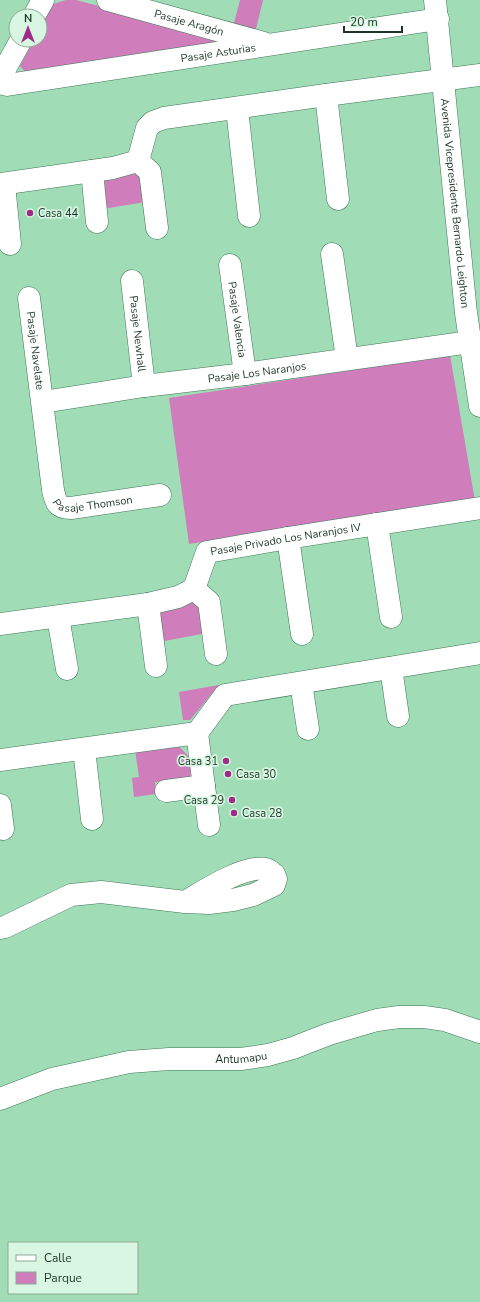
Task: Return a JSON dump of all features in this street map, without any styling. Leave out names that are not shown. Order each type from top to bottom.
[{"type":"street","name":"Pasaje Aragón","points":[[108,0],[271,44]]},
{"type":"street","name":"Pasaje Asturias","points":[[0,83],[7,85],[271,44],[436,10]]},
{"type":"street","name":"Avenida Vicepresidente Bernardo Leighton","points":[[436,10],[443,79],[473,312],[470,342],[478,381],[480,406]]},
{"type":"street","points":[[0,78],[17,48]]},
{"type":"street","points":[[138,161],[147,128],[153,122],[164,118],[443,79],[480,76]]},
{"type":"street","points":[[326,95],[338,199]]},
{"type":"street","points":[[237,108],[249,216]]},
{"type":"street","points":[[10,244],[2,184],[113,168],[138,161]]},
{"type":"street","points":[[138,161],[150,172],[157,228]]},
{"type":"street","points":[[92,171],[97,222]]},
{"type":"street","points":[[332,254],[347,360]]},
{"type":"street","name":"Pasaje Valencia","points":[[230,265],[245,374]]},
{"type":"street","name":"Pasaje Newhall","points":[[132,281],[144,386]]},
{"type":"street","name":"Pasaje Navelate","points":[[29,298],[43,402]]},
{"type":"street","name":"Pasaje Los Naranjos","points":[[43,402],[144,386],[245,374],[470,342]]},
{"type":"street","name":"Pasaje Thomson","points":[[43,402],[53,490],[55,500],[58,505],[63,508],[71,508],[160,495]]},
{"type":"street","name":"Pasaje Privado Los Naranjos IV","points":[[194,589],[207,552],[480,508]]},
{"type":"street","points":[[377,524],[392,617]]},
{"type":"street","points":[[288,538],[302,634]]},
{"type":"street","points":[[0,624],[148,604],[178,597],[194,589],[209,602],[216,654]]},
{"type":"street","points":[[148,604],[156,666]]},
{"type":"street","points":[[58,616],[66,669]]},
{"type":"street","points":[[209,825],[197,733],[225,695],[480,653]]},
{"type":"street","points":[[391,668],[398,716]]},
{"type":"street","points":[[301,683],[308,729]]},
{"type":"street","points":[[0,760],[197,733]]},
{"type":"street","points":[[84,749],[92,819]]},
{"type":"street","points":[[166,791],[204,786]]},
{"type":"street","points":[[0,805],[3,829]]},
{"type":"street","points":[[0,928],[5,927],[71,895],[101,892],[185,902]]},
{"type":"street","name":"Antumapu","points":[[0,1098],[52,1079],[129,1062],[241,1059],[268,1055],[293,1048],[329,1034],[377,1020],[424,1016],[445,1020],[480,1032]]},
{"type":"green space","points":[[66,0],[76,0],[228,40],[26,73],[20,66],[30,48],[48,48],[48,13],[53,4]]},
{"type":"green space","points":[[240,0],[263,0],[256,29],[234,23]]},
{"type":"green space","points":[[142,173],[145,202],[103,209],[99,179]]},
{"type":"green space","points":[[450,355],[475,501],[189,544],[169,398]]},
{"type":"green space","points":[[197,600],[207,633],[159,642],[156,609]]},
{"type":"green space","points":[[219,685],[190,720],[183,720],[179,692]]},
{"type":"green space","points":[[176,743],[189,757],[191,779],[155,782],[156,794],[134,797],[132,778],[139,777],[135,750]]},
{"type":"place","name":"Casa 44","points":[[30,213]]},
{"type":"place","name":"Casa 31","points":[[226,761]]},
{"type":"place","name":"Casa 30","points":[[228,774]]},
{"type":"place","name":"Casa 29","points":[[232,800]]},
{"type":"place","name":"Casa 28","points":[[234,813]]}]
